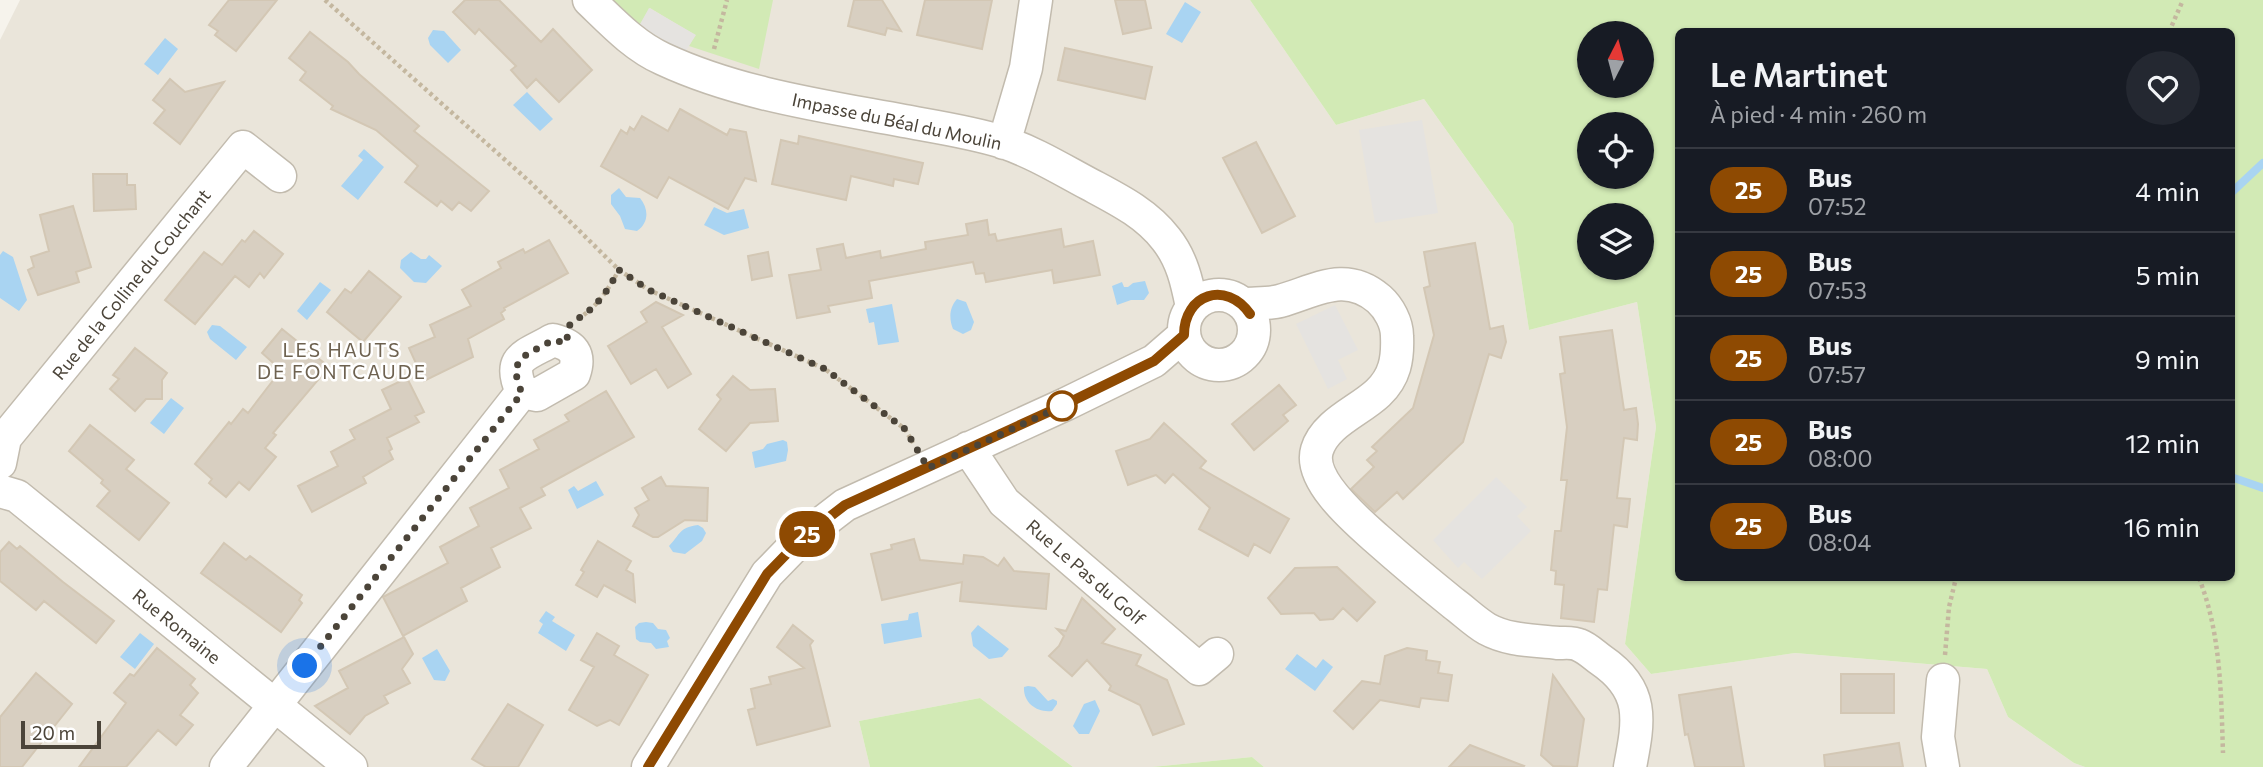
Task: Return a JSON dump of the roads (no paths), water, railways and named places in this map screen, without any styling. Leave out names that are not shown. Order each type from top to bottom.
[{"type":"street","name":"Impasse du Béal du Moulin","points":[[589,0],[627,37],[661,58],[706,77],[790,99],[969,133],[1004,143],[1057,166],[1122,201],[1149,220],[1167,240],[1185,273],[1195,323]]},
{"type":"street","points":[[1004,143],[1026,68],[1036,0]]},
{"type":"street","name":"Rue de la Colline du Couchant","points":[[0,463],[5,438],[243,147],[280,176]]},
{"type":"street","points":[[1249,314],[1319,286],[1352,284],[1371,292],[1383,302],[1397,331],[1398,359],[1391,378],[1377,395],[1334,426],[1317,451],[1316,468],[1330,492],[1366,529],[1484,628],[1507,639],[1578,644],[1610,666],[1629,685],[1635,705],[1637,730],[1630,767]]},
{"type":"street","points":[[648,767],[767,574],[802,538],[845,505],[1154,361],[1222,295],[1234,298],[1249,314],[1250,346],[1244,355],[1224,365],[1203,361],[1195,323]]},
{"type":"street","points":[[226,767],[522,393],[537,395],[575,374],[578,365],[575,352],[566,343]]},
{"type":"street","name":"Rue Le Pas du Golf","points":[[968,448],[1004,502],[1199,669],[1217,654]]},
{"type":"street","name":"Rue Romaine","points":[[0,491],[17,496],[351,767]]},
{"type":"street","points":[[1942,767],[1938,737],[1943,680]]},
{"type":"water","points":[[1185,2],[1201,12],[1182,43],[1166,34]]},
{"type":"water","points":[[433,30],[444,31],[461,50],[448,63],[430,45],[428,38]]},
{"type":"water","points":[[165,38],[178,49],[158,75],[144,64]]},
{"type":"water","points":[[527,92],[553,119],[540,131],[513,105]]},
{"type":"water","points":[[364,149],[384,167],[358,200],[341,186],[363,160],[358,156]]},
{"type":"water","points":[[619,188],[626,197],[640,198],[645,207],[646,220],[637,231],[625,229],[611,204],[611,195]]},
{"type":"water","points":[[714,207],[727,213],[744,209],[749,228],[724,235],[704,225]]},
{"type":"water","points":[[3,251],[13,257],[27,300],[19,311],[0,298],[0,255]]},
{"type":"water","points":[[411,252],[421,259],[426,259],[429,255],[442,266],[426,283],[414,282],[400,268],[401,260]]},
{"type":"water","points":[[1145,281],[1149,293],[1144,300],[1131,300],[1117,305],[1112,286],[1122,282],[1124,287],[1128,287],[1133,283]]},
{"type":"water","points":[[320,282],[331,290],[307,320],[297,311]]},
{"type":"water","points":[[957,299],[966,302],[974,322],[971,330],[963,334],[953,329],[951,321],[951,310]]},
{"type":"water","points":[[892,304],[899,342],[878,345],[874,322],[869,323],[866,309]]},
{"type":"water","points":[[212,325],[220,326],[247,347],[236,360],[210,339],[207,332]]},
{"type":"water","points":[[171,398],[184,408],[164,434],[150,423]]},
{"type":"water","points":[[783,440],[787,442],[786,461],[755,468],[752,452]]},
{"type":"water","points":[[596,481],[604,495],[577,509],[568,490],[574,486],[578,491]]},
{"type":"water","points":[[698,525],[706,533],[702,541],[685,554],[673,552],[669,546],[680,532]]},
{"type":"water","points":[[546,611],[555,617],[552,621],[575,635],[566,651],[538,633],[543,624],[539,621]]},
{"type":"water","points":[[918,612],[922,637],[884,644],[881,624],[908,620],[909,614]]},
{"type":"water","points":[[646,622],[666,630],[670,638],[667,641],[669,647],[656,649],[651,643],[636,639],[635,627]]},
{"type":"water","points":[[978,625],[1009,649],[1002,657],[989,659],[973,646],[971,633]]},
{"type":"water","points":[[140,633],[154,644],[135,669],[120,657]]},
{"type":"water","points":[[437,649],[450,671],[445,681],[434,680],[422,658]]},
{"type":"water","points":[[1297,654],[1316,668],[1323,659],[1333,667],[1315,691],[1285,669]]},
{"type":"water","points":[[1024,687],[1035,687],[1048,701],[1057,701],[1052,711],[1036,709],[1028,702]]},
{"type":"water","points":[[1095,700],[1100,711],[1089,734],[1079,734],[1073,726],[1084,704]]},
{"type":"waterway","points":[[2235,189],[2263,163]]},
{"type":"waterway","points":[[2235,478],[2263,488]]},
{"type":"district","name":"LES HAUTS DE FONTCAUDE","points":[[342,360]]}]
